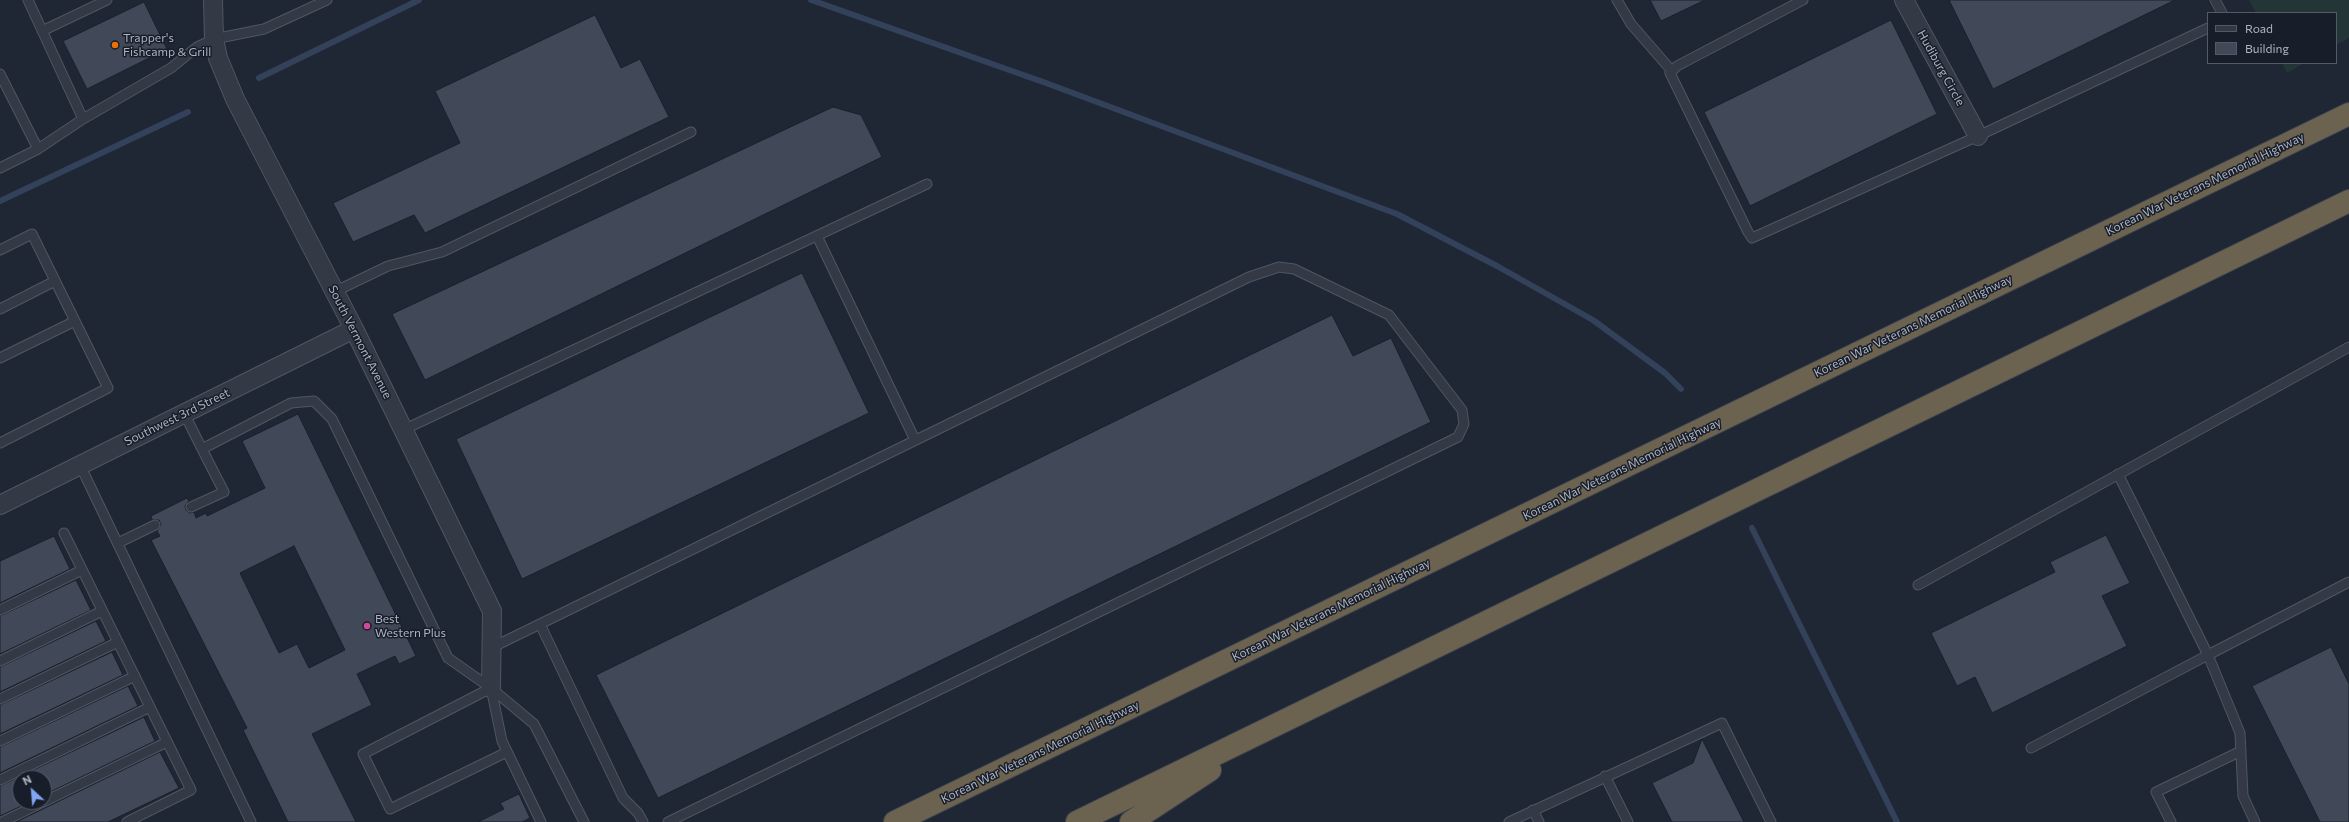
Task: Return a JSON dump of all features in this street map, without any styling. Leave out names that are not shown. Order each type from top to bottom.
[{"type":"highway","name":"Korean War Veterans Memorial Highway","points":[[895,822],[2349,114]]},
{"type":"highway","points":[[1077,822],[2349,201]]},
{"type":"highway","points":[[1131,822],[1286,720]]},
{"type":"street","name":"South Vermont Avenue","points":[[213,0],[214,39],[218,58],[235,99],[354,329],[492,611],[493,647],[491,688]]},
{"type":"street","name":"Hudiburg Circle","points":[[1904,0],[1978,136]]},
{"type":"street","name":"Southwest 3rd Street","points":[[0,505],[354,329]]},
{"type":"lane","points":[[28,0],[83,119]]},
{"type":"lane","points":[[42,31],[106,0]]},
{"type":"lane","points":[[0,168],[38,149],[83,119],[172,68],[197,47],[214,39],[264,29],[327,0]]},
{"type":"lane","points":[[1617,0],[1631,24],[1671,70],[1672,77],[1752,238],[1978,136],[2207,28]]},
{"type":"lane","points":[[1671,70],[1803,0]]},
{"type":"lane","points":[[2215,0],[2221,12]]},
{"type":"lane","points":[[0,74],[38,149]]},
{"type":"lane","points":[[334,292],[388,266],[442,252],[691,132]]},
{"type":"lane","points":[[403,430],[928,184]]},
{"type":"lane","points":[[0,250],[32,234],[108,388],[0,443]]},
{"type":"lane","points":[[817,236],[915,440]]},
{"type":"lane","points":[[493,647],[1249,277],[1279,267],[1294,269],[1390,315],[1459,405],[1464,417],[1462,430],[1458,437],[668,822]]},
{"type":"lane","points":[[0,308],[55,281]]},
{"type":"lane","points":[[0,358],[75,321]]},
{"type":"lane","points":[[1918,584],[2349,347]]},
{"type":"lane","points":[[202,449],[291,403],[314,401],[332,419],[448,658],[491,688],[534,724],[584,822]]},
{"type":"lane","points":[[184,413],[224,492],[191,507]]},
{"type":"lane","points":[[80,465],[251,822]]},
{"type":"lane","points":[[2118,474],[2208,655],[2240,733],[2243,796],[2255,822]]},
{"type":"lane","points":[[118,543],[155,525]]},
{"type":"lane","points":[[64,533],[191,790],[127,822]]},
{"type":"lane","points":[[0,610],[82,570]]},
{"type":"lane","points":[[2031,748],[2349,582]]},
{"type":"lane","points":[[0,661],[102,611]]},
{"type":"lane","points":[[540,624],[623,798],[638,813],[643,822]]},
{"type":"lane","points":[[0,700],[118,642]]},
{"type":"lane","points":[[0,741],[135,676]]},
{"type":"lane","points":[[491,688],[502,741],[541,822]]},
{"type":"lane","points":[[491,688],[363,754],[390,808],[507,752]]},
{"type":"lane","points":[[0,780],[150,707]]},
{"type":"lane","points":[[1509,822],[1722,723],[1771,822]]},
{"type":"lane","points":[[2,822],[167,742]]},
{"type":"lane","points":[[2171,822],[2156,792],[2241,751]]},
{"type":"lane","points":[[1606,776],[1628,822]]},
{"type":"lane","points":[[1533,810],[1539,822]]},
{"type":"shaded area","points":[[2249,0],[2349,0],[2349,38],[2337,44],[2337,12],[2255,12]]},
{"type":"shaded area","points":[[2282,64],[2302,64],[2287,73]]},
{"type":"building","points":[[1650,0],[1705,0],[1661,21]]},
{"type":"building","points":[[1949,0],[2175,0],[1993,89]]},
{"type":"building","name":"Trapper's Fishcamp & Grill","points":[[144,2],[167,49],[87,89],[63,41]]},
{"type":"building","points":[[595,15],[621,68],[640,59],[669,117],[425,233],[414,215],[353,242],[333,203],[460,143],[435,91]]},
{"type":"building","points":[[1891,20],[1937,114],[1750,206],[1704,112]]},
{"type":"building","points":[[833,107],[861,115],[882,157],[425,380],[392,314]]},
{"type":"building","points":[[802,273],[869,413],[522,579],[456,439]]},
{"type":"building","points":[[1332,315],[1353,356],[1391,338],[1431,422],[658,798],[596,675]]},
{"type":"building","name":"Best Western Plus","points":[[298,414],[416,656],[399,664],[395,656],[357,674],[372,705],[312,734],[356,822],[288,822],[243,730],[247,728],[151,540],[160,536],[157,531],[161,525],[159,520],[152,520],[151,516],[187,498],[189,501],[185,506],[186,510],[190,513],[194,512],[196,518],[206,513],[207,516],[265,488],[242,441]],"holes":[[[294,546],[345,650],[309,668],[297,644],[279,653],[240,573]]]},
{"type":"building","points":[[2106,535],[2130,583],[2102,596],[2127,646],[1992,713],[1975,677],[1957,686],[1931,633],[2055,572],[2050,562]]},
{"type":"building","points":[[54,536],[70,569],[0,603],[0,561]]},
{"type":"building","points":[[76,580],[91,610],[0,654],[0,616]]},
{"type":"building","points":[[96,621],[106,641],[0,692],[0,667]]},
{"type":"building","points":[[2331,647],[2349,684],[2349,822],[2320,822],[2252,686]]},
{"type":"building","points":[[112,652],[123,675],[0,734],[0,705]]},
{"type":"building","points":[[128,686],[138,706],[0,773],[0,747]]},
{"type":"building","points":[[144,717],[155,741],[52,791],[52,770],[33,770]]},
{"type":"building","points":[[1702,739],[1744,822],[1672,822],[1652,783],[1693,763]]},
{"type":"building","points":[[160,752],[179,788],[108,822],[16,822],[41,810],[52,810],[52,804]]},
{"type":"building","points":[[12,780],[13,810],[0,816],[0,786]]},
{"type":"building","points":[[519,794],[530,818],[522,822],[478,822],[504,809],[500,803]]},
{"type":"waterway","points":[[259,78],[419,0]]},
{"type":"waterway","points":[[811,0],[1046,83],[1397,214],[1497,266],[1593,320],[1665,373],[1681,389]]},
{"type":"waterway","points":[[0,201],[188,112]]},
{"type":"waterway","points":[[1752,528],[1897,822]]},
{"type":"place","name":"Trapper's Fishcamp & Grill","points":[[115,45]]},
{"type":"place","name":"Best Western Plus","points":[[367,626]]}]
